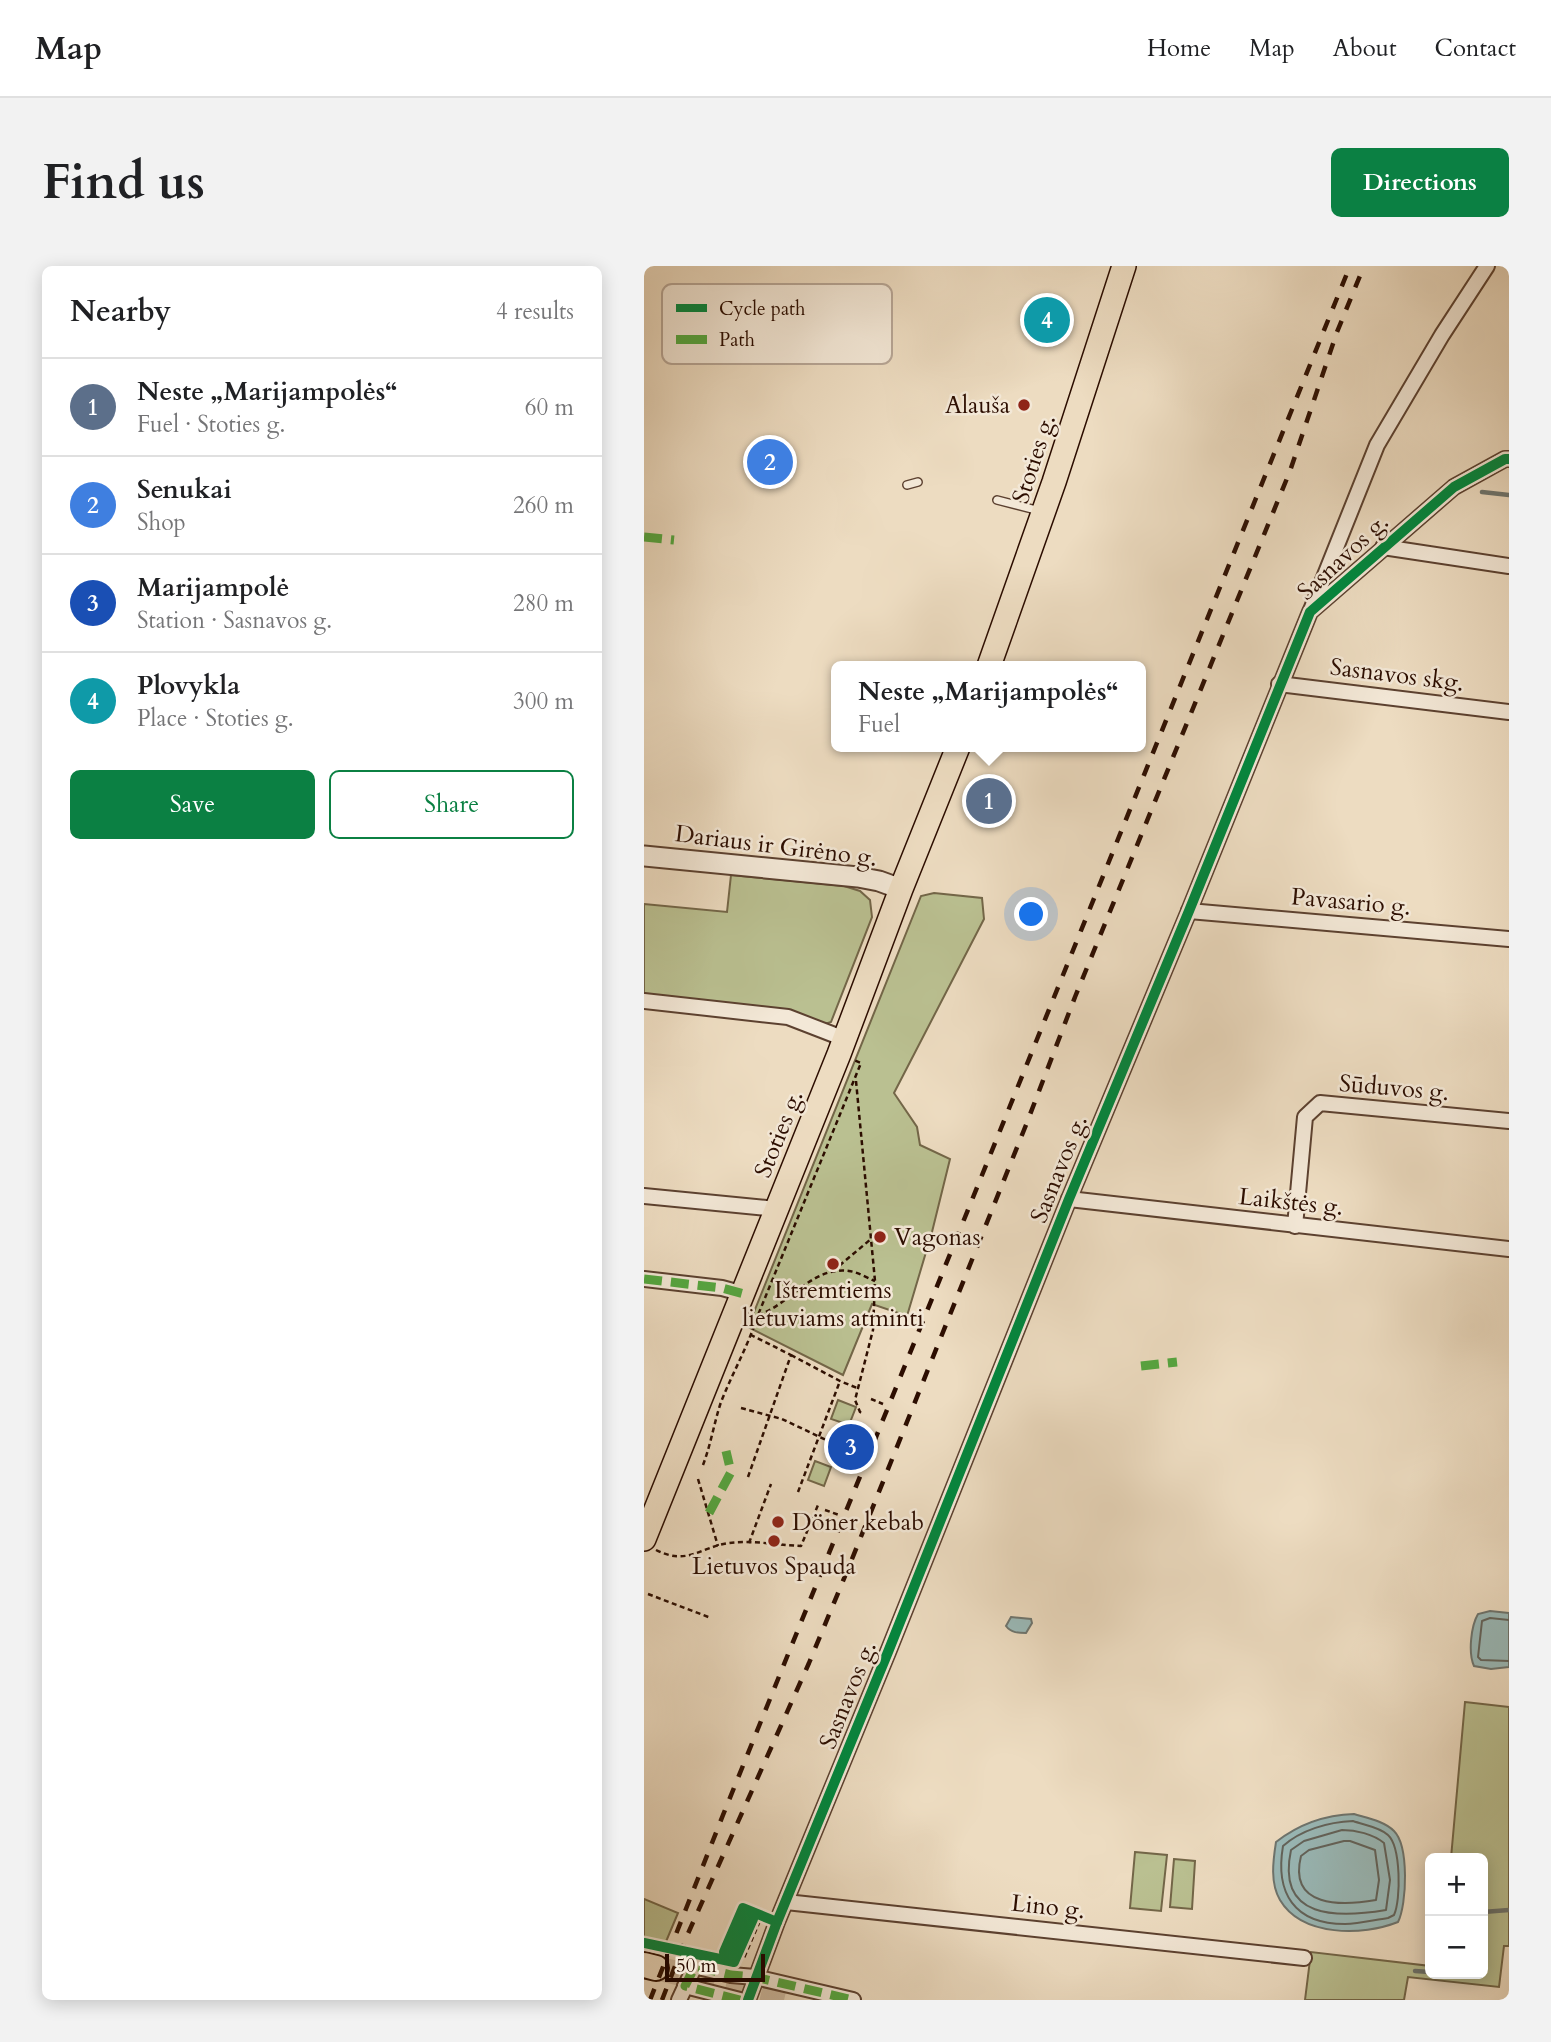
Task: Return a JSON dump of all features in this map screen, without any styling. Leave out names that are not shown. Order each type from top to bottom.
[{"type":"main road","name":"Stoties g.","points":[[991,661],[1044,513],[1124,266]]},
{"type":"main road","name":"Stoties g.","points":[[650,1544],[776,1209],[956,752]]},
{"type":"street","name":"Sasnavos g.","points":[[748,2000],[1069,1199],[1189,911],[1377,445],[1442,334],[1487,266]]},
{"type":"street","name":"Sasnavos g.","points":[[1310,612],[1454,487],[1505,459],[1509,460]]},
{"type":"street","points":[[1383,547],[1509,566]]},
{"type":"street","name":"Sasnavos skg.","points":[[1279,684],[1509,712]]},
{"type":"street","name":"Dariaus ir Girėno g.","points":[[644,856],[858,877],[901,889]]},
{"type":"street","name":"Pavasario g.","points":[[1189,911],[1509,939]]},
{"type":"street","points":[[644,1001],[788,1017],[842,1047]]},
{"type":"street","name":"Sūduvos g.","points":[[1295,1226],[1305,1117],[1320,1103],[1509,1121]]},
{"type":"street","points":[[644,1196],[776,1209]]},
{"type":"street","name":"Laikštės g.","points":[[1069,1199],[1509,1249]]},
{"type":"street","points":[[644,1279],[722,1288],[744,1294]]},
{"type":"street","name":"Lino g.","points":[[786,1902],[1304,1958]]},
{"type":"street","points":[[740,2000],[682,1993],[693,1970],[698,1967],[853,2000]]},
{"type":"lane","points":[[907,485],[918,482]]},
{"type":"lane","points":[[997,500],[1044,513]]},
{"type":"path","points":[[703,1465],[710,1447],[716,1415],[733,1372],[743,1355],[861,1063],[842,1047]]},
{"type":"path","points":[[855,1078],[875,1281],[873,1330],[855,1400],[860,1412],[864,1414]]},
{"type":"path","points":[[832,1272],[871,1239]]},
{"type":"path","points":[[758,1315],[769,1312],[820,1274],[850,1271],[875,1281]]},
{"type":"path","points":[[751,1335],[859,1388]]},
{"type":"path","points":[[748,1477],[791,1355]]},
{"type":"path","points":[[798,1492],[840,1381]]},
{"type":"path","points":[[871,1399],[883,1404]]},
{"type":"path","points":[[860,1412],[862,1406]]},
{"type":"path","points":[[741,1408],[770,1416],[862,1457]]},
{"type":"path","points":[[698,1479],[718,1546]]},
{"type":"path","points":[[749,1543],[771,1484]]},
{"type":"path","points":[[650,1544],[666,1555],[686,1558],[727,1543],[801,1546],[818,1505]]},
{"type":"path","points":[[825,1510],[839,1516]]},
{"type":"path","points":[[649,1594],[711,1618]]},
{"type":"path","points":[[734,1962],[744,1958],[762,1916]]},
{"type":"green space","points":[[731,875],[844,886],[860,891],[870,900],[872,917],[831,1022],[825,1024],[644,994],[644,904],[727,912]]},
{"type":"green space","points":[[934,893],[982,898],[984,919],[894,1093],[917,1127],[920,1145],[950,1159],[907,1316],[872,1304],[843,1375],[748,1327],[921,896]]},
{"type":"green space","points":[[838,1400],[856,1407],[849,1425],[831,1419]]},
{"type":"green space","points":[[815,1461],[831,1467],[824,1486],[808,1480]]},
{"type":"green space","points":[[1465,1702],[1509,1707],[1509,1946],[1504,1946],[1499,1987],[1426,1979],[1488,1979],[1488,1853],[1451,1853]]},
{"type":"green space","points":[[1135,1852],[1167,1855],[1161,1911],[1130,1908]]},
{"type":"green space","points":[[1174,1859],[1195,1861],[1192,1909],[1170,1907]]},
{"type":"green space","points":[[644,1899],[678,1913],[665,1944],[644,1939]]},
{"type":"green space","points":[[1311,1952],[1425,1965],[1425,1979],[1408,1977],[1404,2000],[1305,2000]]},
{"type":"water","points":[[1490,1611],[1509,1613],[1509,1667],[1491,1669],[1474,1666],[1472,1661],[1471,1640],[1474,1625],[1478,1614]]},
{"type":"water","points":[[1011,1617],[1031,1619],[1032,1623],[1026,1633],[1015,1632],[1006,1626]]},
{"type":"water","points":[[1354,1814],[1385,1825],[1399,1838],[1405,1875],[1401,1914],[1398,1922],[1368,1930],[1318,1927],[1290,1912],[1280,1900],[1273,1872],[1276,1842],[1312,1822],[1332,1816]]},
{"type":"waterway","points":[[1482,492],[1509,495]]},
{"type":"waterway","points":[[1488,1912],[1509,1910]]},
{"type":"waterway","points":[[1415,1971],[1425,1972]]},
{"type":"tunnel","points":[[656,1968],[792,2000]]},
{"type":"railway","points":[[650,2000],[1350,266]]},
{"type":"railway","points":[[662,2000],[686,1938],[848,1569],[1075,997],[1290,471],[1337,332],[1364,266]]},
{"type":"marked path","points":[[644,537],[674,540]]},
{"type":"marked path","points":[[644,1279],[722,1288],[744,1294]]},
{"type":"marked path","points":[[1141,1366],[1177,1362]]},
{"type":"marked path","points":[[709,1513],[731,1472],[726,1451]]},
{"type":"marked path","points":[[740,2000],[685,1986],[693,1970],[698,1967],[853,2000]]},
{"type":"cycle path","points":[[748,2000],[1069,1199],[1310,612],[1454,487],[1509,459]]},
{"type":"cycle path","points":[[644,1943],[734,1962],[753,1919],[748,1917],[731,1954],[724,1952],[743,1908],[777,1922]]},
{"type":"place","name":"Plovykla","points":[[1047,320]]},
{"type":"place","name":"Alauša","points":[[1024,405]]},
{"type":"place","name":"Senukai","points":[[770,462]]},
{"type":"place","name":"Neste „Marijampolės“","points":[[989,801]]},
{"type":"place","name":"Vagonas","points":[[880,1237]]},
{"type":"place","name":"Ištremtiems lietuviams atminti","points":[[833,1264]]},
{"type":"place","name":"Marijampolė","points":[[851,1447]]},
{"type":"place","name":"Döner kebab","points":[[778,1522]]},
{"type":"place","name":"Lietuvos Spauda","points":[[774,1541]]}]
